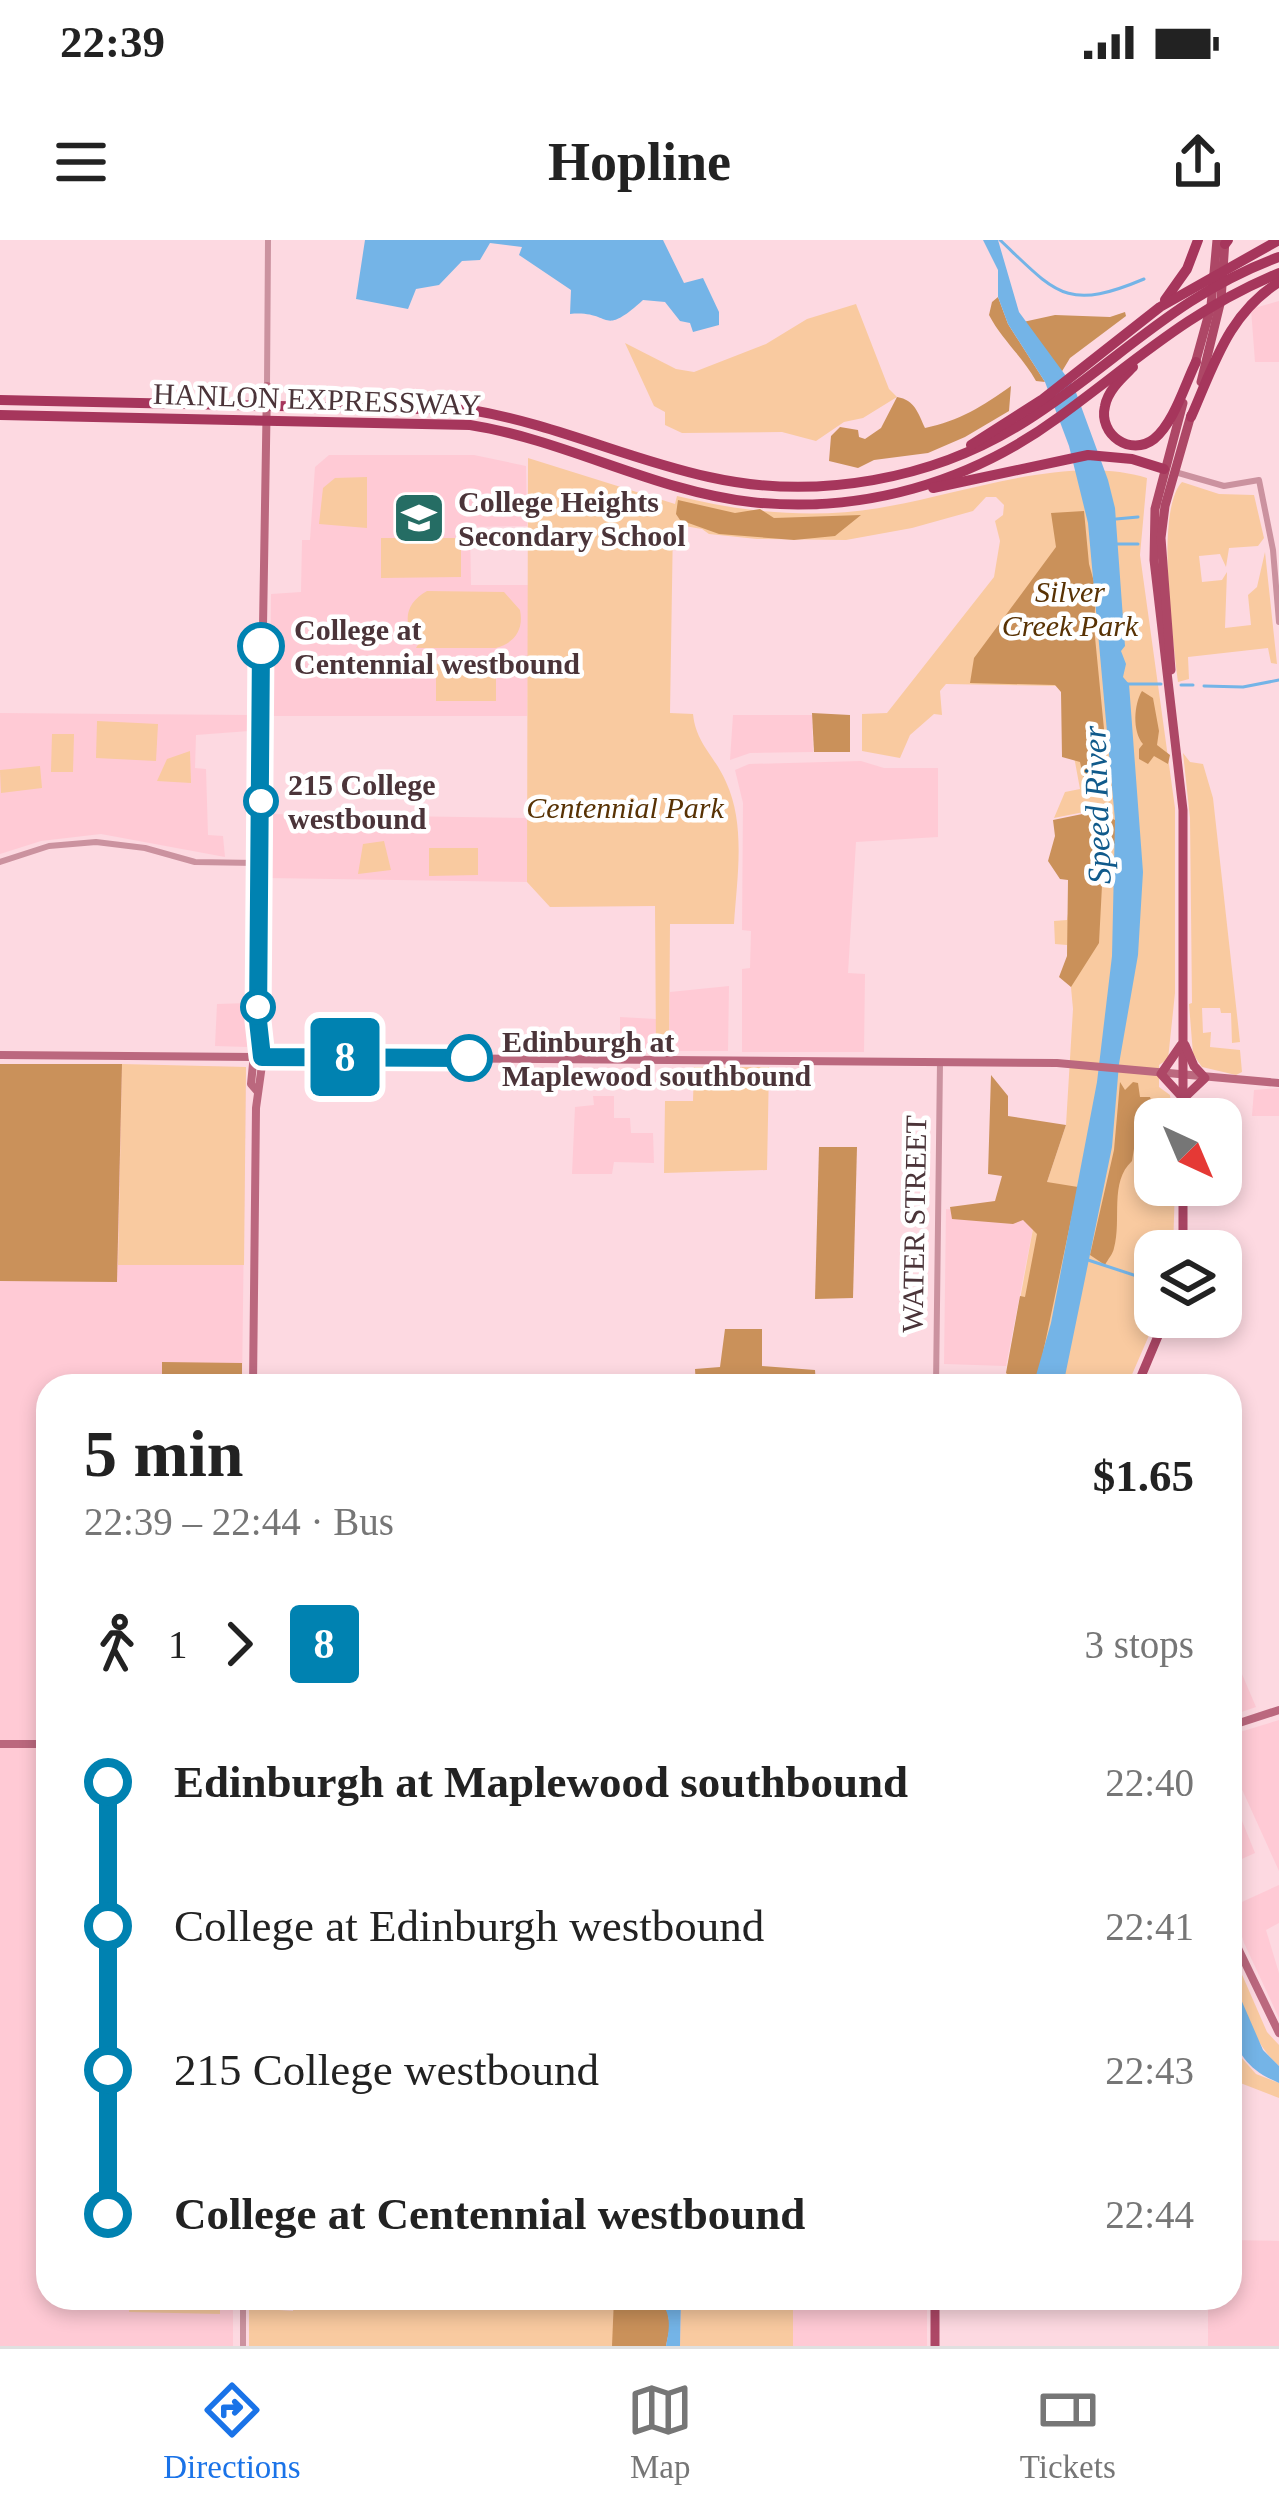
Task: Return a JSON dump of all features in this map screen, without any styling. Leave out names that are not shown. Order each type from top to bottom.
[{"type":"highway","points":[[1160,308],[1187,269],[1198,240]]},
{"type":"highway","points":[[1076,379],[1160,308],[1279,240]]},
{"type":"highway","name":"HANLON EXPRESSWAY","points":[[0,400],[490,413],[544,424],[709,477],[810,486],[875,479],[971,452],[1196,295],[1279,257]]},
{"type":"highway","points":[[1191,417],[1231,328],[1249,304],[1279,278]]},
{"type":"highway","name":"HANLON EXPRESSWAY","points":[[0,415],[425,422],[494,429],[700,492],[751,502],[852,502],[918,490],[989,460],[1036,433],[1228,295],[1279,278]]},
{"type":"highway","points":[[1171,332],[1112,390],[1104,416],[1111,436],[1130,446],[1157,437],[1196,362]]},
{"type":"highway","points":[[918,490],[1088,455],[1169,470]]},
{"type":"main road","points":[[1184,1098],[1184,810],[1154,560],[1155,509],[1191,417],[1216,322],[1223,247]]},
{"type":"main road","points":[[1169,470],[1223,247]]},
{"type":"main road","points":[[253,1374],[267,386]]},
{"type":"main road","points":[[1161,1074],[1184,1040]]},
{"type":"main road","points":[[1184,1040],[1194,1066],[1205,1078]]},
{"type":"main road","points":[[0,1054],[1057,1063],[1279,1083]]},
{"type":"main road","points":[[1161,1074],[1183,1098]]},
{"type":"main road","points":[[1185,1098],[1205,1078]]},
{"type":"main road","points":[[1142,1374],[1157,1338]]},
{"type":"main road","points":[[1242,1722],[1279,1710]]},
{"type":"main road","points":[[0,1744],[36,1744]]},
{"type":"main road","points":[[1242,1958],[1279,2033]]},
{"type":"main road","points":[[934,2310],[935,2346]]},
{"type":"street","points":[[267,386],[268,240]]},
{"type":"street","points":[[1169,470],[1224,486],[1259,480],[1273,550],[1279,622]]},
{"type":"street","points":[[0,862],[49,846],[96,842],[128,844],[195,862],[260,863]]},
{"type":"street","name":"WATER STREET","points":[[936,1374],[940,1062]]},
{"type":"street","points":[[243,2310],[243,2346]]},
{"type":"shaded area","points":[[1279,301],[1279,362],[1255,362],[1251,309]]},
{"type":"shaded area","points":[[329,455],[474,455],[526,466],[527,526],[470,527],[471,585],[530,585],[527,716],[270,716],[271,594],[301,592],[302,540],[310,540],[315,467]]},
{"type":"shaded area","points":[[0,713],[249,715],[249,731],[196,735],[195,768],[206,769],[208,835],[223,836],[225,857],[101,834],[41,841],[0,854]]},
{"type":"shaded area","points":[[733,715],[812,715],[813,752],[750,753],[730,760]]},
{"type":"shaded area","points":[[861,761],[884,768],[938,768],[938,837],[856,842],[848,973],[865,974],[864,1052],[742,1052],[742,969],[750,968],[751,931],[742,930],[743,803],[735,770],[749,764]]},
{"type":"shaded area","points":[[268,814],[528,818],[527,882],[267,878]]},
{"type":"shaded area","points":[[729,986],[728,1051],[669,1051],[670,992]]},
{"type":"shaded area","points":[[249,1003],[247,1047],[215,1046],[217,1004]]},
{"type":"shaded area","points":[[620,1017],[656,1019],[656,1052],[620,1052]]},
{"type":"shaded area","points":[[0,1064],[246,1067],[242,1374],[36,1374],[36,2310],[233,2310],[233,2346],[0,2346]]},
{"type":"shaded area","points":[[1279,1088],[1279,1116],[1252,1116],[1254,1090]]},
{"type":"shaded area","points":[[593,1096],[614,1096],[614,1118],[630,1118],[631,1133],[653,1133],[654,1163],[614,1162],[612,1174],[572,1174],[575,1107],[594,1105]]},
{"type":"shaded area","points":[[946,1209],[1035,1218],[1006,1366],[944,1364]]},
{"type":"shaded area","points":[[1242,1674],[1256,1707],[1242,1712]]},
{"type":"shaded area","points":[[1279,1720],[1279,1871],[1242,1789],[1242,1731]]},
{"type":"shaded area","points":[[1242,1821],[1255,1853],[1242,1859]]},
{"type":"shaded area","points":[[1279,1885],[1279,1923],[1266,1930],[1279,1973],[1279,2018],[1244,1943],[1242,1902]]},
{"type":"shaded area","points":[[1242,2240],[1279,2241],[1279,2346],[1208,2346],[1208,2310],[1242,2310]]},
{"type":"shaded area","points":[[793,2310],[927,2310],[927,2346],[793,2346]]},
{"type":"green space","points":[[998,297],[1008,324],[1045,382],[1036,381],[989,315]]},
{"type":"green space","points":[[856,304],[889,389],[897,397],[816,441],[782,432],[682,433],[665,425],[665,412],[654,406],[625,343],[676,369],[694,372],[766,344],[807,319]]},
{"type":"green space","points":[[1125,312],[1126,316],[1070,358],[1061,373],[1023,322],[1055,315],[1110,317]]},
{"type":"green space","points":[[1011,386],[1009,411],[928,453],[874,460],[858,468],[829,461],[831,436],[840,427],[858,430],[865,439],[881,428],[897,397],[912,404],[925,428],[970,412]]},
{"type":"green space","points":[[528,458],[675,504],[677,496],[783,513],[863,510],[1053,473],[1086,470],[1147,478],[1140,555],[1175,808],[1175,993],[1168,1059],[1159,1065],[1159,1087],[1170,1098],[1134,1098],[1134,1206],[1174,1206],[1174,1230],[1134,1230],[1134,1338],[1148,1338],[1132,1374],[1006,1374],[1035,1218],[1066,1125],[1073,1009],[1067,945],[1055,944],[1054,921],[1067,920],[1084,812],[1054,818],[1065,792],[1080,789],[1061,686],[946,684],[940,691],[942,715],[934,714],[910,735],[900,758],[862,751],[862,714],[887,713],[994,577],[1000,541],[995,521],[1003,515],[1004,505],[996,497],[986,497],[973,511],[846,540],[757,539],[673,524],[670,713],[693,714],[702,742],[726,782],[736,816],[738,870],[734,924],[670,924],[669,1051],[656,1052],[655,906],[550,907],[527,882]]},
{"type":"green space","points":[[367,477],[367,528],[319,524],[323,488],[335,478]]},
{"type":"green space","points":[[1182,482],[1219,494],[1254,495],[1264,538],[1258,546],[1229,548],[1226,567],[1220,554],[1199,556],[1202,582],[1222,580],[1227,572],[1225,628],[1251,625],[1248,595],[1257,587],[1265,552],[1277,664],[1271,663],[1268,648],[1188,657],[1189,679],[1178,682],[1168,547],[1169,519]]},
{"type":"green space","points":[[678,500],[735,513],[760,509],[774,518],[861,515],[835,536],[794,540],[719,534],[680,520]]},
{"type":"green space","name":"Silver Creek Park","points":[[1084,511],[1096,589],[1094,627],[1110,790],[1086,790],[1080,762],[1062,757],[1061,692],[1055,685],[970,683],[974,658],[1056,547],[1051,513]]},
{"type":"green space","points":[[381,538],[461,538],[461,577],[381,578]]},
{"type":"green space","points":[[427,591],[504,592],[520,610],[519,629],[513,639],[496,648],[416,648],[419,643],[408,614]]},
{"type":"green space","points":[[436,664],[496,664],[496,701],[436,701]]},
{"type":"green space","points":[[1142,691],[1153,698],[1157,745],[1170,755],[1168,764],[1154,756],[1148,764],[1139,759],[1143,744],[1135,718]]},
{"type":"green space","points":[[812,713],[850,715],[850,752],[814,752]]},
{"type":"green space","points":[[97,721],[158,724],[156,761],[96,758]]},
{"type":"green space","points":[[52,734],[74,734],[73,772],[51,772]]},
{"type":"green space","points":[[190,751],[191,783],[157,781],[167,759]]},
{"type":"green space","points":[[1183,753],[1190,762],[1203,764],[1213,798],[1240,1042],[1232,1043],[1231,1013],[1221,1013],[1220,1008],[1202,1008],[1203,1033],[1211,1032],[1210,1047],[1240,1050],[1242,1072],[1236,1075],[1202,1067],[1193,1054],[1190,818]]},
{"type":"green space","points":[[40,766],[42,788],[1,793],[0,770]]},
{"type":"green space","points":[[1097,811],[1115,820],[1116,843],[1104,847],[1099,943],[1071,987],[1059,977],[1067,956],[1068,880],[1060,879],[1048,861],[1055,836],[1053,820]]},
{"type":"green space","points":[[384,841],[391,870],[358,874],[363,844]]},
{"type":"green space","points":[[429,848],[478,848],[478,875],[429,876]]},
{"type":"green space","points":[[0,1064],[122,1064],[117,1282],[0,1281]]},
{"type":"green space","points":[[122,1064],[246,1067],[244,1265],[118,1265]]},
{"type":"green space","points":[[694,1067],[769,1067],[767,1170],[664,1173],[665,1101],[693,1101]]},
{"type":"green space","points":[[991,1075],[1008,1096],[1008,1116],[1066,1125],[1047,1182],[1078,1187],[1039,1374],[1006,1373],[1037,1234],[1023,1220],[1013,1224],[952,1219],[950,1207],[995,1201],[1002,1176],[988,1174]]},
{"type":"green space","points":[[1120,1082],[1125,1090],[1138,1083],[1140,1097],[1150,1098],[1134,1098],[1132,1161],[1118,1190],[1116,1237],[1105,1265],[1090,1255],[1114,1150]]},
{"type":"green space","points":[[819,1147],[857,1147],[853,1298],[815,1299]]},
{"type":"green space","points":[[725,1329],[762,1329],[762,1366],[815,1370],[815,1374],[695,1374],[695,1369],[720,1367]]},
{"type":"green space","points":[[162,1362],[242,1363],[242,1374],[162,1374]]},
{"type":"green space","points":[[1242,1975],[1267,2032],[1279,2045],[1279,2066],[1260,2043],[1244,2011]]},
{"type":"green space","points":[[1242,2058],[1256,2074],[1279,2083],[1279,2098],[1242,2084]]},
{"type":"green space","points":[[220,2310],[220,2314],[129,2312]]},
{"type":"green space","points":[[249,2310],[618,2310],[617,2346],[249,2346]]},
{"type":"green space","points":[[614,2310],[667,2310],[666,2346],[612,2346]]},
{"type":"green space","points":[[681,2310],[793,2310],[793,2346],[680,2346]]},
{"type":"water","points":[[365,240],[663,240],[684,283],[703,278],[719,312],[719,325],[693,332],[690,323],[680,321],[665,302],[643,300],[612,321],[570,314],[571,290],[519,255],[522,247],[490,243],[480,260],[462,261],[439,285],[416,289],[408,309],[356,299]]},
{"type":"water","points":[[983,240],[998,240],[1019,312],[1074,387],[1115,508],[1125,646],[1121,651],[1126,664],[1123,677],[1129,684],[1143,872],[1138,955],[1119,1064],[1112,1147],[1065,1374],[1036,1374],[1051,1323],[1097,1082],[1112,956],[1115,820],[1088,523],[1069,446],[1045,382],[1008,324],[998,297],[998,270]]},
{"type":"water","points":[[1242,2002],[1263,2050],[1279,2066],[1279,2083],[1242,2055]]},
{"type":"water","points":[[665,2310],[681,2310],[680,2346],[666,2346]]},
{"type":"waterway","points":[[1000,240],[1064,292],[1096,294],[1144,279]]},
{"type":"waterway","points":[[1116,519],[1138,517]]},
{"type":"waterway","points":[[1116,544],[1138,544]]},
{"type":"waterway","points":[[1204,686],[1243,687],[1279,680]]},
{"type":"waterway","points":[[1126,684],[1161,684]]},
{"type":"waterway","points":[[1181,685],[1193,685]]},
{"type":"waterway","points":[[1088,1260],[1134,1275]]},
{"type":"bus line","name":"8","points":[[261,646],[258,1021],[262,1057],[469,1058]]},
{"type":"place","name":"College Heights Secondary School","points":[[419,518]]},
{"type":"place","name":"College at Centennial westbound","points":[[261,646]]},
{"type":"place","name":"215 College westbound","points":[[261,801]]},
{"type":"place","name":"Edinburgh at Maplewood southbound","points":[[469,1058]]},
{"type":"water label","name":"Speed River","points":[[1097,805]]},
{"type":"park label","name":"Centennial Park","points":[[625,807]]}]
